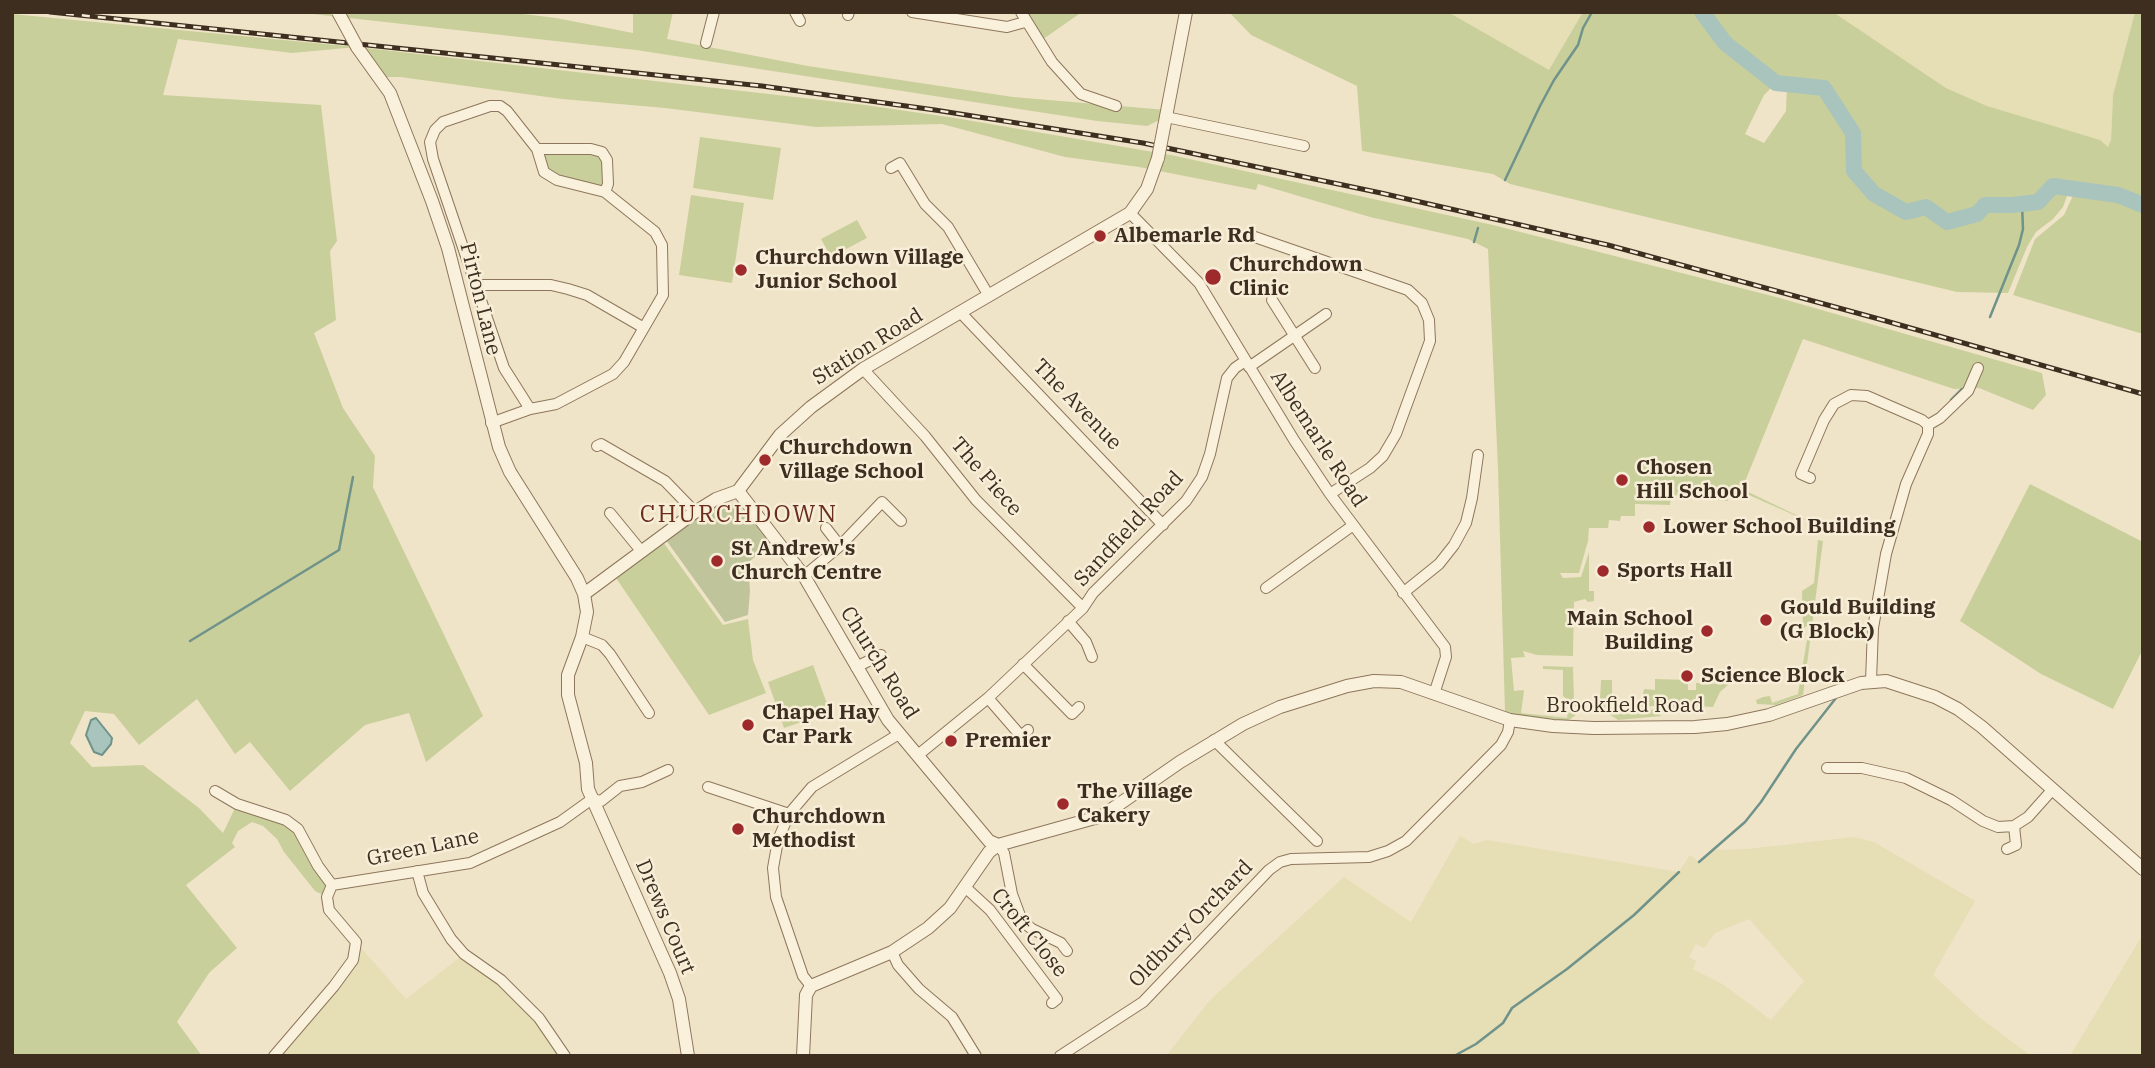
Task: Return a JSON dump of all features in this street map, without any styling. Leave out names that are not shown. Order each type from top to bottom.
[{"type":"street","name":"Pirton Lane","points":[[338,12],[357,47],[390,93],[432,201],[454,272],[491,423],[510,472],[577,578],[584,594]]},
{"type":"street","points":[[706,43],[714,12]]},
{"type":"street","points":[[912,12],[1007,27],[1023,17],[1052,62],[1081,94],[1116,106]]},
{"type":"street","name":"Station Road","points":[[584,594],[695,512],[716,499],[738,491],[780,435],[811,407],[863,369],[1130,213],[1147,190],[1158,158],[1186,12]]},
{"type":"street","points":[[491,423],[530,409],[556,404],[614,374],[624,362],[663,295],[662,245],[655,232],[605,192],[557,180],[544,172],[537,149],[507,111],[500,106],[490,106],[443,122],[435,130],[430,142],[433,159],[504,368],[530,409]]},
{"type":"street","points":[[1165,122],[1304,146]]},
{"type":"street","points":[[537,149],[591,149],[602,152],[607,160],[608,184],[605,192]]},
{"type":"street","points":[[891,168],[900,163],[925,204],[948,227],[989,296]]},
{"type":"street","name":"Albemarle Road","points":[[1130,213],[1199,283],[1330,495],[1445,647],[1446,657],[1434,694]]},
{"type":"street","points":[[1249,235],[1408,290],[1422,303],[1429,320],[1430,341],[1396,435],[1383,456],[1370,468],[1330,495]]},
{"type":"street","points":[[477,285],[551,285],[568,289],[587,295],[644,328]]},
{"type":"street","points":[[1272,300],[1315,369]]},
{"type":"street","name":"The Avenue","points":[[961,313],[1163,525]]},
{"type":"street","name":"Sandfield Road","points":[[918,755],[988,698],[1083,608],[1093,593],[1186,501],[1202,477],[1210,454],[1227,378],[1235,368],[1247,364],[1326,314]]},
{"type":"street","points":[[1928,425],[1940,418],[1968,391],[1978,368]]},
{"type":"street","name":"The Piece","points":[[863,369],[925,436],[976,500],[1083,608]]},
{"type":"street","points":[[1810,478],[1801,474],[1824,420],[1835,404],[1851,396],[1867,396],[1928,425]]},
{"type":"street","points":[[1871,681],[1873,628],[1886,554],[1906,484],[1928,435],[1928,425]]},
{"type":"street","points":[[601,442],[665,481],[695,512]]},
{"type":"street","points":[[1403,593],[1439,564],[1466,523],[1481,472],[1478,455]]},
{"type":"street","name":"Church Road","points":[[738,491],[804,576],[888,720],[989,841],[998,845]]},
{"type":"street","points":[[804,576],[840,547],[882,502],[901,521]]},
{"type":"street","points":[[611,520],[642,552]]},
{"type":"street","points":[[1266,589],[1352,526]]},
{"type":"street","points":[[826,528],[840,547]]},
{"type":"street","points":[[584,594],[587,612],[569,675],[568,695],[592,799]]},
{"type":"street","points":[[1068,621],[1086,642],[1092,657]]},
{"type":"street","points":[[582,637],[602,645],[610,654],[649,713]]},
{"type":"street","points":[[856,667],[881,655]]},
{"type":"street","points":[[1023,664],[1073,713]]},
{"type":"street","name":"Brookfield Road","points":[[998,845],[1102,816],[1214,740],[1280,707],[1348,686],[1374,681],[1401,682],[1510,720],[1573,728],[1712,726],[1769,715],[1871,681],[1886,681],[1935,697],[1958,709],[2143,869]]},
{"type":"street","points":[[988,698],[1021,736]]},
{"type":"street","name":"Oldbury Orchard","points":[[1060,1056],[1143,1002],[1269,870],[1280,862],[1292,859],[1369,857],[1406,841],[1501,745],[1508,732],[1510,720]]},
{"type":"street","points":[[811,986],[803,976],[776,897],[774,861],[778,840],[789,814],[812,787],[899,734]]},
{"type":"street","points":[[1214,740],[1317,841]]},
{"type":"street","points":[[1834,764],[1906,778],[1998,827],[2014,826],[2028,817],[2053,789]]},
{"type":"street","name":"Green Lane","points":[[332,884],[470,863],[560,822],[592,799],[601,800],[620,786],[642,782],[668,770]]},
{"type":"street","points":[[708,787],[789,814]]},
{"type":"street","points":[[215,791],[237,804],[286,820],[298,829],[318,866],[332,884],[327,897],[329,910],[356,942],[353,960],[274,1056]]},
{"type":"street","name":"Drews Court","points":[[592,799],[670,973],[681,1010],[688,1056]]},
{"type":"street","points":[[2014,826],[2015,848]]},
{"type":"street","points":[[803,1056],[806,995],[811,986],[892,952],[928,928],[950,908],[989,852],[998,845],[1004,853],[1012,894],[1022,920],[1032,929],[1064,943]]},
{"type":"street","points":[[417,871],[423,892],[451,939],[464,954],[500,980],[539,1018],[565,1056]]},
{"type":"street","name":"Croft Close","points":[[965,887],[990,910],[1057,999],[1052,1003]]},
{"type":"street","points":[[892,952],[898,965],[919,989],[952,1017],[976,1056]]},
{"type":"shaded area","points":[[1448,12],[1583,12],[1550,71]]},
{"type":"shaded area","points":[[1833,12],[2135,12],[2113,95],[2111,140],[2108,148],[1987,106],[1946,88]]},
{"type":"shaded area","points":[[1460,836],[1474,844],[1487,840],[1679,872],[1690,855],[1699,862],[1712,850],[1747,849],[1854,837],[1874,842],[1975,901],[1933,975],[1978,1016],[2031,1056],[1166,1056],[1210,1000],[1344,877],[1411,922]],"holes":[[[1749,919],[1804,981],[1771,1020],[1724,985],[1693,969],[1696,961],[1689,957],[1696,944],[1704,948],[1715,933]]]},
{"type":"shaded area","points":[[2143,934],[2143,1056],[2070,1056]]},
{"type":"shaded area","points":[[356,942],[406,999],[464,954],[501,980],[565,1056],[274,1056],[353,960]]},
{"type":"green space","points":[[295,12],[507,12],[556,18],[633,33],[633,12],[673,12],[667,39],[808,66],[1013,97],[1167,110],[1166,117],[1147,126],[1097,121],[636,50]]},
{"type":"green space","points":[[1021,12],[1082,12],[1039,42]]},
{"type":"green space","points":[[1229,12],[1448,12],[1549,70],[1583,12],[1833,12],[1946,88],[1987,106],[2100,140],[2108,147],[2111,140],[2113,95],[2135,12],[2143,12],[2143,334],[2013,295],[2035,239],[2064,215],[2076,189],[2070,188],[2063,207],[2036,232],[2008,293],[1957,292],[1510,184],[1493,174],[1362,151],[1357,86],[1251,35]],"holes":[[[1776,83],[1787,85],[1786,111],[1764,143],[1745,134],[1764,95]]]},
{"type":"green space","points":[[12,14],[357,47],[292,53],[178,39],[163,95],[321,105],[337,241],[330,251],[336,320],[314,333],[343,408],[375,456],[373,487],[483,716],[426,762],[409,713],[365,725],[290,791],[250,742],[235,754],[197,699],[139,745],[114,714],[85,711],[70,743],[92,767],[143,765],[199,808],[223,833],[237,804],[286,820],[332,885],[327,897],[315,891],[277,839],[263,826],[252,822],[238,831],[232,843],[235,847],[186,885],[237,948],[209,973],[177,1022],[202,1056],[12,1056]]},
{"type":"green space","points":[[357,47],[865,105],[1171,155],[1493,225],[1776,297],[2042,373],[2046,395],[2033,410],[1979,388],[1954,389],[1803,339],[1742,489],[1819,526],[1742,492],[1740,495],[1728,495],[1728,501],[1717,500],[1714,495],[1698,493],[1671,496],[1670,505],[1635,504],[1635,516],[1621,516],[1620,521],[1609,520],[1608,528],[1589,528],[1579,573],[1560,573],[1563,578],[1581,577],[1589,552],[1589,591],[1594,591],[1594,601],[1588,602],[1585,599],[1574,602],[1573,656],[1537,655],[1523,651],[1525,657],[1511,658],[1514,691],[1524,691],[1521,713],[1567,718],[1568,708],[1576,715],[1567,721],[1529,717],[1505,712],[1488,249],[1468,239],[1370,217],[1258,184],[1256,190],[1139,167],[1065,157],[942,124],[816,127],[665,108],[562,99],[400,77],[380,77]]},
{"type":"green space","points":[[700,137],[781,148],[773,200],[693,188]]},
{"type":"green space","points":[[537,149],[602,152],[605,192],[544,172]]},
{"type":"green space","points":[[691,195],[744,203],[732,283],[679,275]]},
{"type":"green space","points":[[857,220],[867,238],[831,257],[821,239]]},
{"type":"green space","points":[[2030,484],[2143,542],[2143,649],[2113,709],[2041,674],[1960,621]]},
{"type":"green space","points":[[731,503],[747,513],[772,541],[748,563],[748,615],[725,622],[666,540],[716,507]]},
{"type":"green space","points":[[1818,540],[1823,541],[1803,695],[1776,705],[1757,704],[1756,700],[1763,697],[1770,696],[1772,703],[1798,694],[1809,628],[1806,626],[1803,629],[1802,591],[1814,583]]},
{"type":"green space","points":[[663,542],[723,625],[748,619],[753,660],[766,693],[709,715],[614,575]]},
{"type":"green space","points":[[813,665],[830,712],[784,728],[768,682]]},
{"type":"green space","points":[[1543,666],[1573,667],[1574,699],[1586,702],[1581,711],[1563,696],[1563,670],[1543,669]]},
{"type":"green space","points":[[1655,679],[1688,680],[1688,690],[1696,690],[1696,683],[1729,684],[1720,692],[1713,707],[1652,706],[1628,709],[1612,705],[1600,699],[1601,680],[1612,680],[1612,704],[1641,704],[1644,689],[1655,690]]},
{"type":"green space","points":[[1601,703],[1628,712],[1658,709],[1661,716],[1618,720],[1603,710]]},
{"type":"water","points":[[96,718],[112,738],[111,744],[102,755],[94,752],[86,735],[91,720]]},
{"type":"waterway","points":[[1505,180],[1540,106],[1578,45],[1592,12]]},
{"type":"waterway","points":[[1702,12],[1725,43],[1776,83],[1824,88],[1853,133],[1854,171],[1874,194],[1906,212],[1926,207],[1947,222],[1977,214],[1985,205],[2038,202],[2053,186],[2118,195],[2143,205]]},
{"type":"waterway","points":[[1990,317],[2019,245],[2023,229],[2022,204]]},
{"type":"waterway","points":[[1474,242],[1478,228]]},
{"type":"waterway","points":[[1951,400],[1962,389]]},
{"type":"waterway","points":[[190,641],[339,550],[353,477]]},
{"type":"waterway","points":[[1699,862],[1745,822],[1836,698]]},
{"type":"waterway","points":[[1454,1056],[1476,1044],[1503,1023],[1512,1008],[1567,969],[1634,915],[1679,872]]},
{"type":"railway","points":[[50,12],[762,86],[1143,143],[1381,193],[1608,245],[2143,394]]},
{"type":"place","name":"Albemarle Rd","points":[[1100,236]]},
{"type":"place","name":"Churchdown Village Junior School","points":[[741,270]]},
{"type":"place","name":"Churchdown Clinic","points":[[1213,277]]},
{"type":"place","name":"Churchdown Village School","points":[[765,460]]},
{"type":"place","name":"Chosen Hill School","points":[[1622,480]]},
{"type":"place","name":"Lower School Building","points":[[1649,527]]},
{"type":"place","name":"St Andrew's Church Centre","points":[[717,561]]},
{"type":"place","name":"Sports Hall","points":[[1603,571]]},
{"type":"place","name":"Gould Building (G Block)","points":[[1766,620]]},
{"type":"place","name":"Main School Building","points":[[1707,631]]},
{"type":"place","name":"Science Block","points":[[1687,676]]},
{"type":"place","name":"Chapel Hay Car Park","points":[[748,725]]},
{"type":"place","name":"Premier","points":[[951,741]]},
{"type":"place","name":"The Village Cakery","points":[[1063,804]]},
{"type":"place","name":"Churchdown Methodist","points":[[738,829]]},
{"type":"district","name":"CHURCHDOWN","points":[[739,515]]}]
